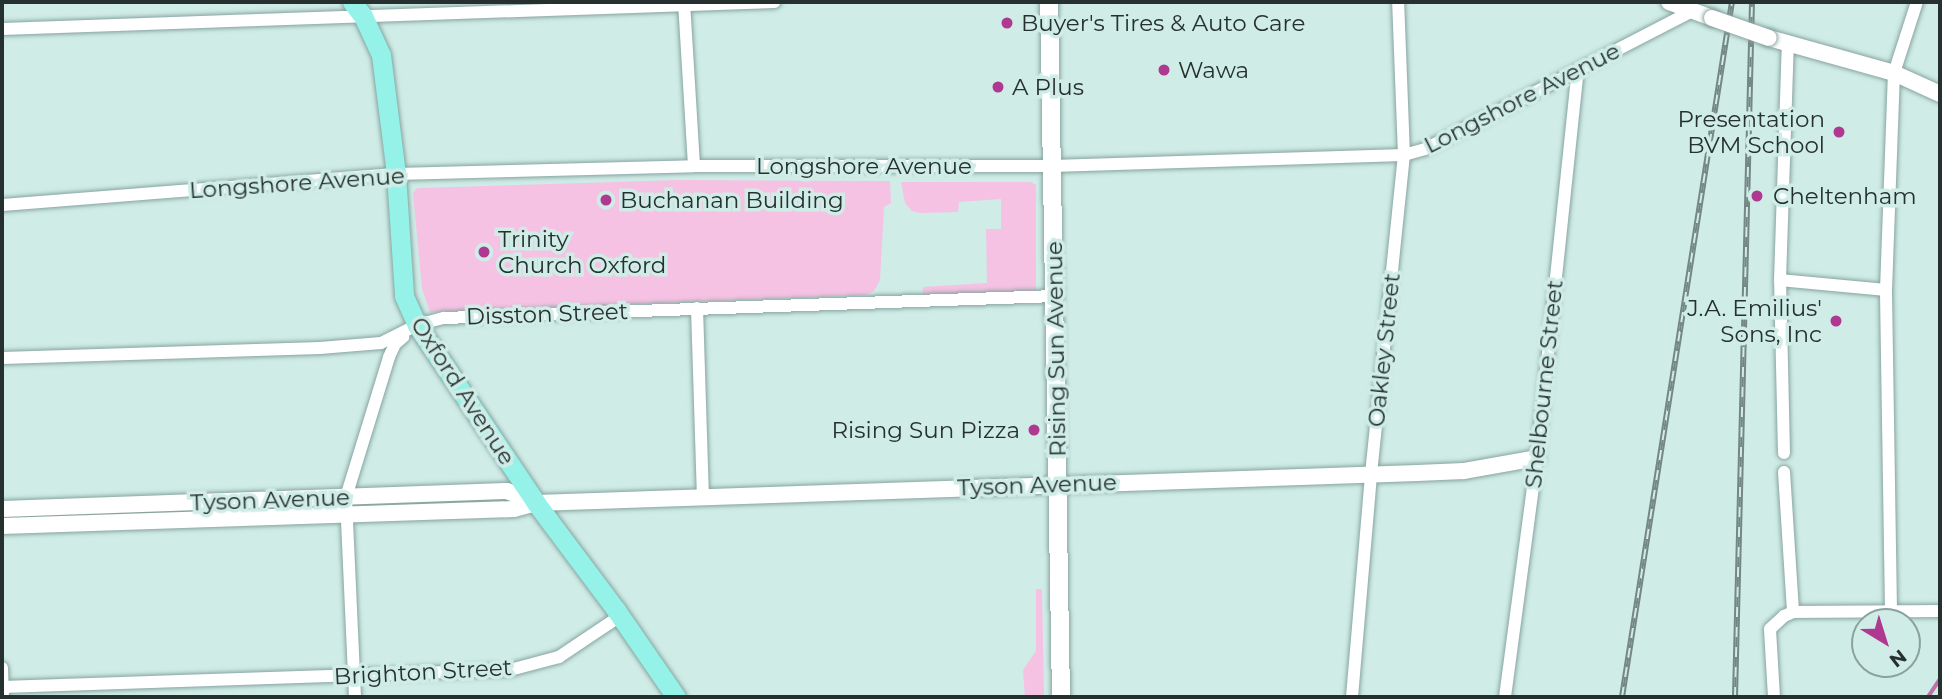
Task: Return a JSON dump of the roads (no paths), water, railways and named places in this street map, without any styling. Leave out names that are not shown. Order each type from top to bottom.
[{"type":"main road","name":"Rising Sun Avenue","points":[[1049,2],[1061,697]]},
{"type":"main road","name":"Oxford Avenue","points":[[357,9],[381,55],[396,174],[404,296],[417,325],[536,503],[676,697]]},
{"type":"street","points":[[2,29],[357,9],[775,2]]},
{"type":"street","name":"Oakley Street","points":[[1352,697],[1371,474],[1404,155],[1398,2]]},
{"type":"street","points":[[1669,2],[1788,44],[1894,73],[1940,94]]},
{"type":"street","points":[[1891,608],[1886,290],[1894,73],[1917,2]]},
{"type":"street","points":[[685,3],[694,166]]},
{"type":"street","name":"Longshore Avenue","points":[[2,205],[396,174],[694,166],[1052,166],[1404,155],[1424,149],[1692,11]]},
{"type":"street","points":[[1784,453],[1780,280],[1788,44]]},
{"type":"street","name":"Shelbourne Street","points":[[1505,697],[1537,458],[1578,71]]},
{"type":"street","points":[[1780,280],[1886,290]]},
{"type":"street","name":"Disston Street","points":[[2,358],[320,348],[381,343],[417,325],[444,318],[1056,296]]},
{"type":"street","points":[[697,308],[703,497]]},
{"type":"street","points":[[355,697],[346,497],[388,357],[395,344],[417,325]]},
{"type":"street","name":"Tyson Avenue","points":[[2,526],[514,509],[536,503],[1464,471],[1537,458]]},
{"type":"street","points":[[1784,471],[1793,612]]},
{"type":"street","name":"Tyson Avenue","points":[[2,509],[507,491],[536,503]]},
{"type":"street","points":[[171,504],[172,522]]},
{"type":"street","points":[[1774,697],[1770,629],[1793,612],[1851,611]]},
{"type":"street","points":[[1921,611],[1940,611]]},
{"type":"street","name":"Brighton Street","points":[[2,687],[510,670],[547,662],[620,616]]},
{"type":"street","points":[[2,668],[3,697]]},
{"type":"waterway","points":[[1928,697],[1940,679]]},
{"type":"railway","points":[[1622,697],[1732,2]]},
{"type":"railway","points":[[1735,697],[1752,2]]},
{"type":"place","name":"Buyer's Tires & Auto Care","points":[[1007,23]]},
{"type":"place","name":"Wawa","points":[[1164,70]]},
{"type":"place","name":"A Plus","points":[[998,87]]},
{"type":"place","name":"Presentation BVM School","points":[[1839,132]]},
{"type":"place","name":"Cheltenham","points":[[1757,196]]},
{"type":"place","name":"Buchanan Building","points":[[606,200]]},
{"type":"place","name":"Trinity Church Oxford","points":[[484,252]]},
{"type":"place","name":"J.A. Emilius' Sons, Inc","points":[[1836,321]]},
{"type":"place","name":"Rising Sun Pizza","points":[[1034,430]]}]
